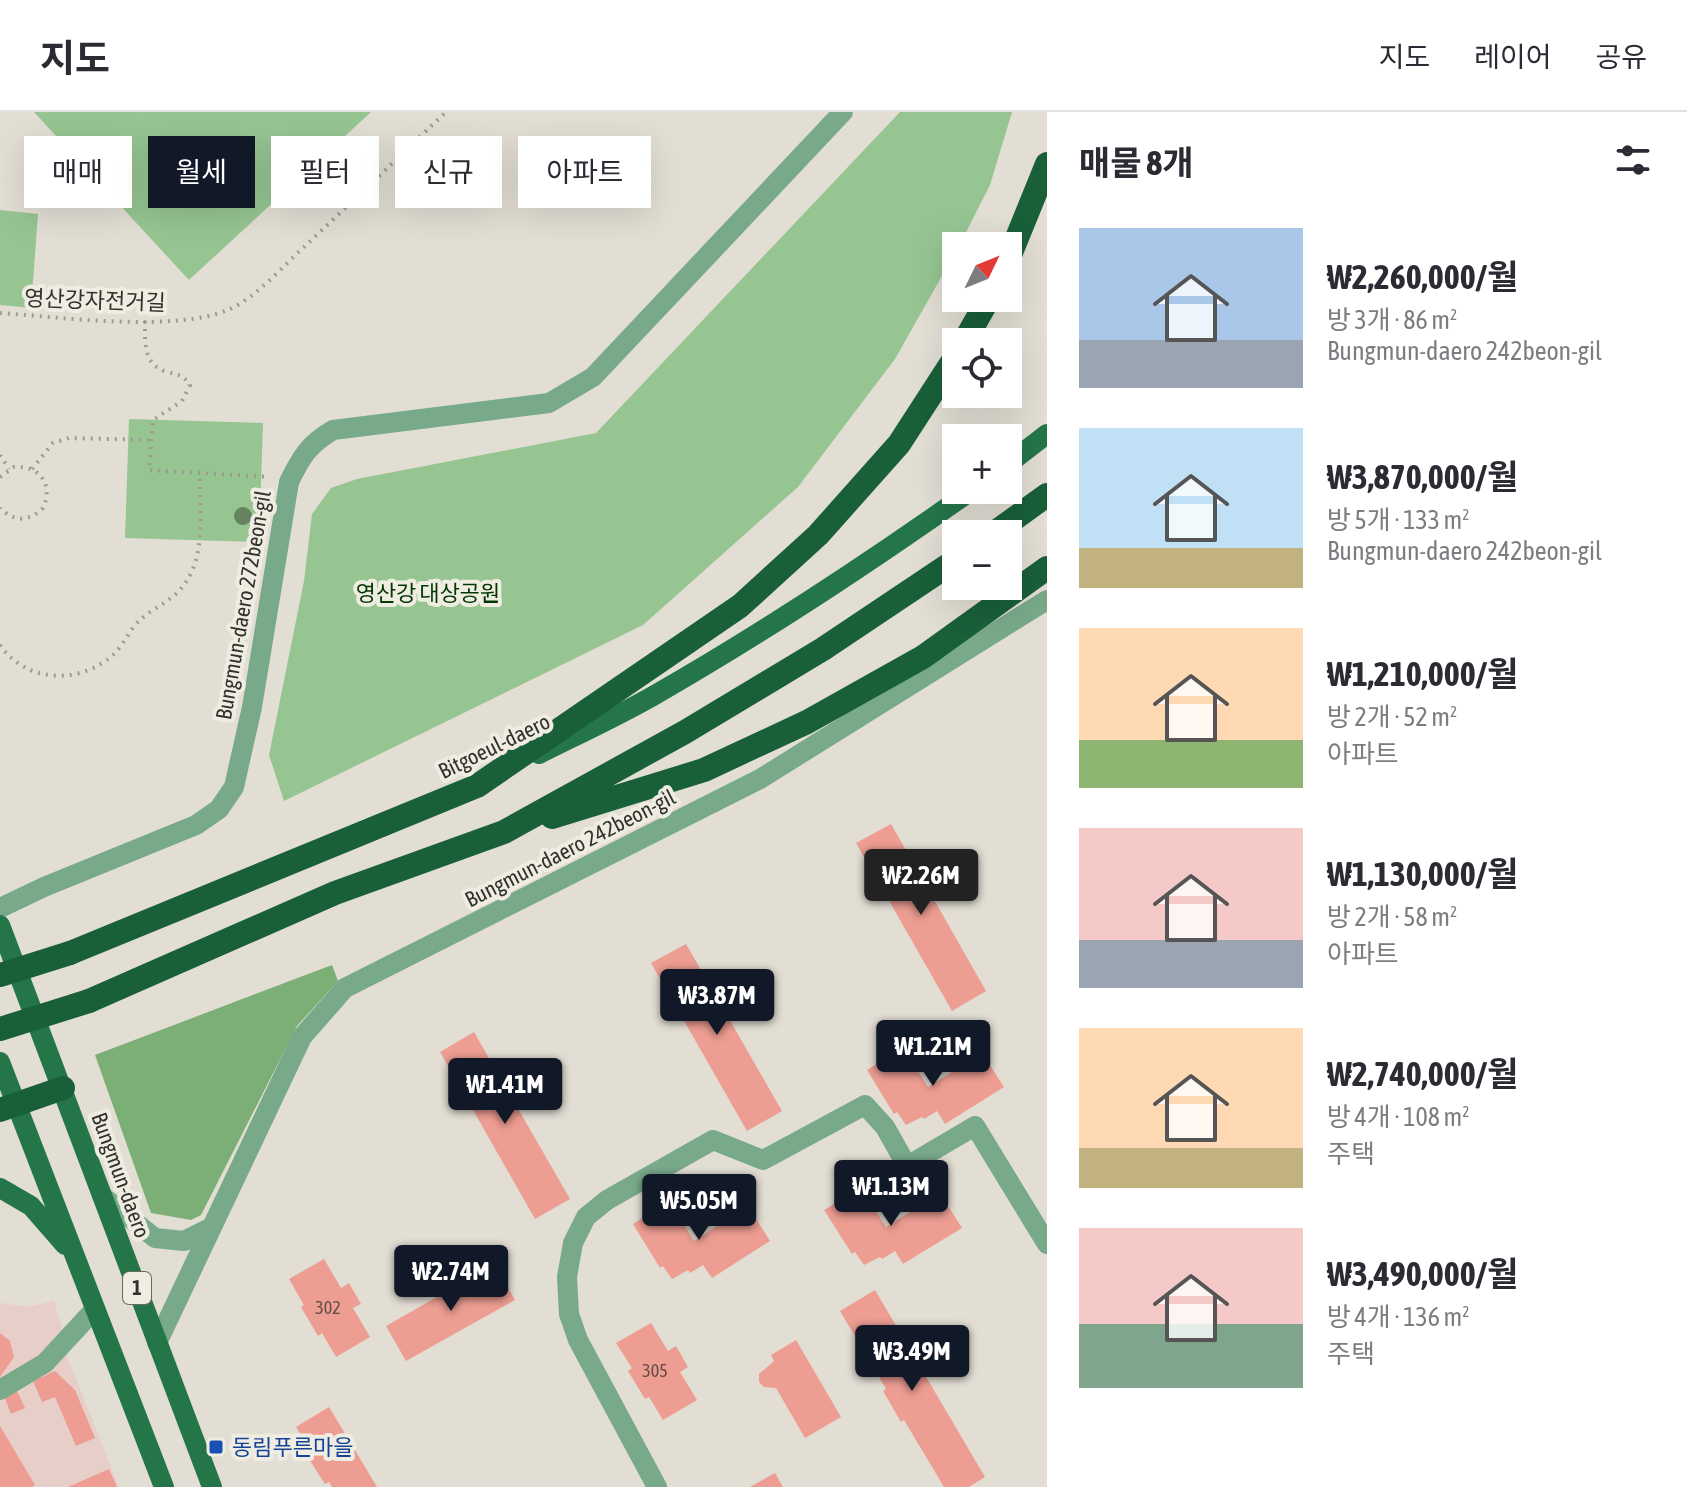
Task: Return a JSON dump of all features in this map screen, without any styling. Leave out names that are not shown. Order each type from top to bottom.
[{"type":"highway","points":[[1019,232],[1047,164]]},
{"type":"highway","points":[[477,786],[740,606],[818,535],[899,444],[942,378]]},
{"type":"highway","points":[[1012,520],[1047,495]]},
{"type":"highway","points":[[0,1029],[89,1001],[335,893],[504,832],[704,770],[807,722],[923,657],[1047,568]]},
{"type":"highway","points":[[504,832],[685,732],[823,649],[942,569]]},
{"type":"highway","name":"Bitgoeul-daero","points":[[0,975],[70,953],[477,786]]},
{"type":"highway","points":[[8,1107],[63,1088]]},
{"type":"main road","points":[[1022,453],[1047,434]]},
{"type":"main road","name":"Bitgoeul-daero","points":[[477,786],[652,697],[788,615],[952,504]]},
{"type":"main road","name":"Bungmun-daero","points":[[0,925],[212,1487]]},
{"type":"main road","name":"1","points":[[0,1062],[8,1107],[73,1254],[164,1487]]},
{"type":"main road","points":[[0,1188],[31,1206],[73,1254]]},
{"type":"street","name":"Bungmun-daero 272beon-gil","points":[[0,908],[196,825],[219,809],[234,787],[252,707],[289,482],[316,440],[333,430],[549,403],[573,391],[593,377],[843,112]]},
{"type":"street","name":"Bungmun-daero 242beon-gil","points":[[157,1343],[302,1037],[345,988],[760,779],[1047,600]]},
{"type":"street","points":[[657,1487],[578,1340],[569,1314],[566,1294],[570,1257],[578,1231],[595,1208],[713,1140],[763,1160],[865,1105],[885,1127],[907,1166],[975,1126],[1047,1244]]},
{"type":"street","points":[[102,1196],[155,1238],[184,1241],[212,1227]]},
{"type":"street","points":[[0,1390],[45,1363],[94,1310]]},
{"type":"path","name":"영산강자전거길","points":[[0,313],[145,321],[201,318],[230,309],[252,294],[446,112]]},
{"type":"path","points":[[145,321],[145,350],[150,360],[156,368],[183,375],[190,385],[182,401],[153,420],[149,470],[261,475],[289,482]]},
{"type":"path","points":[[32,469],[53,443],[69,438],[151,440]]},
{"type":"path","points":[[0,455],[9,469]]},
{"type":"path","points":[[0,477],[9,469],[23,466],[32,469],[45,481],[47,499],[37,514],[19,519],[0,509]]},
{"type":"path","points":[[0,645],[20,667],[58,677],[93,669],[117,652],[136,624],[180,591],[191,573],[198,540],[200,473]]},
{"type":"shaded area","points":[[54,1301],[64,1336],[20,1375],[0,1384],[0,1303],[29,1307]]},
{"type":"shaded area","points":[[65,1351],[119,1487],[0,1487],[0,1393]]},
{"type":"green space","points":[[34,112],[371,112],[345,136],[271,136],[271,204],[189,280],[123,208],[132,208],[132,136],[56,136]]},
{"type":"green space","name":"영산강 대상공원","points":[[900,112],[1012,112],[990,185],[966,232],[942,232],[942,276],[895,359],[798,487],[643,625],[284,801],[269,755],[304,581],[312,514],[331,488],[357,479],[596,433]]},
{"type":"green space","points":[[0,210],[38,214],[31,308],[0,305]]},
{"type":"green space","points":[[129,419],[263,423],[259,542],[125,538]]},
{"type":"green space","points":[[332,965],[338,981],[297,1026],[201,1215],[191,1220],[151,1213],[95,1055]]},
{"type":"building","points":[[891,824],[986,991],[952,1011],[856,843]]},
{"type":"building","points":[[686,944],[782,1111],[747,1131],[651,963]]},
{"type":"building","points":[[474,1032],[570,1199],[535,1219],[440,1052]]},
{"type":"building","points":[[903,1047],[928,1087],[982,1053],[1004,1087],[945,1124],[937,1111],[906,1125],[897,1112],[894,1114],[867,1070]]},
{"type":"building","points":[[861,1188],[886,1227],[940,1193],[962,1228],[903,1264],[895,1251],[864,1265],[855,1252],[852,1254],[824,1210]]},
{"type":"building","points":[[669,1201],[694,1241],[748,1206],[770,1241],[712,1278],[703,1265],[672,1279],[663,1266],[660,1268],[633,1224]]},
{"type":"building","points":[[324,1259],[341,1288],[349,1283],[361,1304],[353,1308],[370,1337],[336,1357],[322,1333],[318,1336],[289,1279]]},
{"type":"building","points":[[495,1264],[515,1300],[406,1361],[386,1326]]},
{"type":"building","points":[[875,1290],[985,1477],[969,1487],[944,1487],[904,1420],[901,1422],[883,1391],[886,1389],[840,1311]]},
{"type":"building","points":[[651,1323],[668,1351],[676,1346],[688,1367],[680,1372],[697,1400],[663,1420],[649,1397],[645,1399],[628,1371],[632,1368],[616,1343]]},
{"type":"building","points":[[0,1333],[10,1341],[14,1357],[0,1377]]},
{"type":"building","points":[[796,1340],[841,1417],[805,1438],[776,1388],[764,1387],[759,1382],[759,1374],[774,1361],[771,1355]]},
{"type":"building","points":[[55,1371],[75,1390],[95,1438],[76,1446],[55,1397],[42,1402],[33,1381]]},
{"type":"building","points":[[17,1391],[25,1408],[11,1414],[4,1396]]},
{"type":"building","points":[[329,1407],[377,1487],[332,1487],[329,1482],[325,1484],[307,1456],[312,1453],[296,1427]]},
{"type":"building","points":[[0,1426],[35,1485],[32,1487],[0,1487]]},
{"type":"building","points":[[109,1469],[117,1487],[68,1487]]},
{"type":"building","points":[[775,1473],[783,1487],[750,1487]]},
{"type":"place","name":"동림푸른마을","points":[[216,1447]]}]
